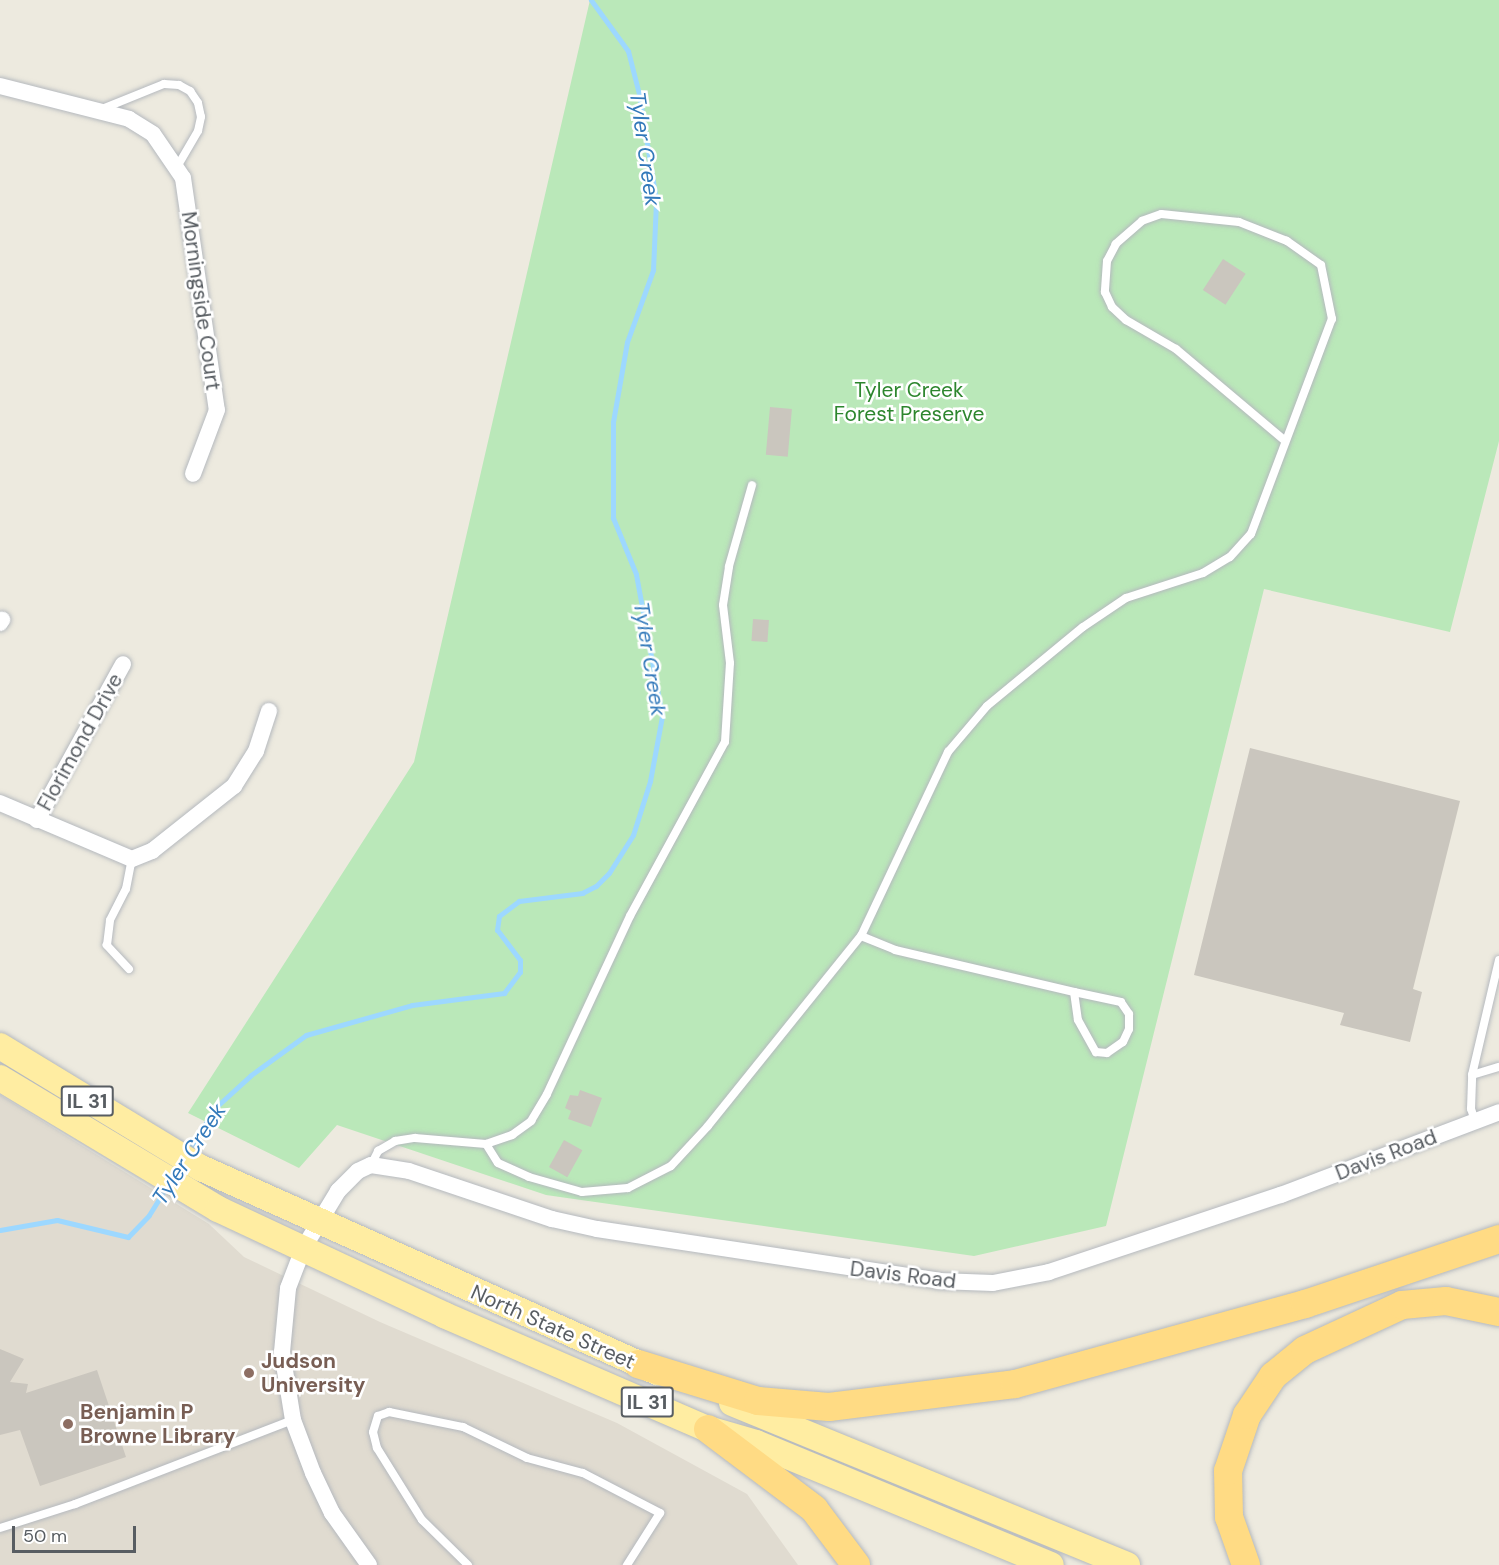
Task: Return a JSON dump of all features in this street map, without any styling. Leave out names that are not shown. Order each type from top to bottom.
[{"type":"highway","points":[[638,1364],[758,1401],[829,1407],[1015,1384],[1305,1304],[1499,1239]]},
{"type":"highway","points":[[1246,1565],[1229,1517],[1228,1471],[1246,1415],[1279,1371],[1305,1350],[1402,1305],[1446,1301],[1499,1312]]},
{"type":"highway","points":[[708,1429],[814,1509],[856,1565]]},
{"type":"main road","name":"North State Street","points":[[0,1046],[201,1168],[319,1223],[638,1364],[1127,1565]]},
{"type":"main road","name":"North State Street","points":[[0,1078],[189,1192],[303,1249],[444,1315],[708,1429],[756,1443],[1051,1565]]},
{"type":"street","points":[[0,86],[102,109]]},
{"type":"street","name":"Morningside Court","points":[[102,109],[129,119],[153,134],[177,167],[184,189],[217,410],[193,474]]},
{"type":"street","name":"Florimond Drive","points":[[37,820],[123,664]]},
{"type":"street","points":[[132,859],[152,851],[234,786],[256,751],[269,711]]},
{"type":"street","name":"Florimond Drive","points":[[0,803],[132,859]]},
{"type":"street","name":"Davis Road","points":[[370,1165],[409,1171],[552,1219],[597,1229],[939,1281],[993,1283],[1049,1272],[1248,1206],[1499,1112]]},
{"type":"street","points":[[369,1565],[333,1513],[293,1420],[282,1352],[282,1325],[288,1288],[303,1249],[348,1179],[370,1165]]},
{"type":"lane","points":[[102,109],[164,84],[178,85],[190,91],[198,103],[201,117],[198,131],[177,167]]},
{"type":"lane","points":[[486,1144],[498,1163],[529,1177],[582,1192],[600,1193],[645,1181],[670,1166],[708,1126],[861,936],[907,833],[956,743],[987,706],[1083,627],[1126,598],[1203,573],[1230,557],[1251,534],[1284,440],[1332,319],[1321,265],[1287,241],[1239,222],[1161,214],[1142,221],[1116,244],[1107,261],[1105,292],[1112,307],[1126,320],[1176,349],[1284,440]]},
{"type":"lane","points":[[370,1165],[378,1151],[395,1141],[415,1138],[486,1144],[512,1135],[531,1120],[547,1094],[630,916],[725,742],[730,663],[723,605],[729,566],[753,485]]},
{"type":"lane","points":[[129,969],[107,945],[110,920],[126,889],[132,859]]},
{"type":"lane","points":[[861,936],[896,950],[1121,1002],[1129,1014],[1129,1029],[1123,1042],[1107,1053],[1096,1052],[1078,1020],[1074,992]]},
{"type":"lane","points":[[1475,1121],[1471,1109],[1472,1075],[1499,960]]},
{"type":"lane","points":[[1472,1075],[1499,1067]]},
{"type":"lane","points":[[468,1565],[422,1520],[377,1448],[373,1432],[378,1416],[389,1412],[463,1427],[527,1458],[583,1473],[660,1513],[627,1565]]},
{"type":"lane","points":[[0,1528],[75,1504],[293,1420]]},
{"type":"shaded area","name":"Judson University","points":[[0,1095],[209,1224],[244,1257],[380,1322],[617,1423],[747,1494],[798,1565],[0,1565]]},
{"type":"green space","name":"Tyler Creek Forest Preserve","points":[[590,0],[1499,0],[1499,441],[1450,632],[1264,589],[1106,1226],[974,1256],[546,1195],[337,1125],[299,1168],[188,1113],[414,762]]},
{"type":"building","points":[[1223,259],[1246,274],[1225,305],[1203,290]]},
{"type":"building","points":[[770,407],[792,409],[788,457],[766,455]]},
{"type":"building","points":[[753,619],[769,620],[767,642],[751,641]]},
{"type":"building","points":[[1250,748],[1460,801],[1413,989],[1422,992],[1410,1042],[1340,1025],[1344,1013],[1194,975]]},
{"type":"building","points":[[580,1090],[602,1098],[591,1127],[568,1119],[571,1111],[565,1108],[570,1095],[578,1096]]},
{"type":"building","points":[[564,1140],[582,1150],[567,1177],[549,1167]]},
{"type":"building","points":[[0,1349],[24,1359],[10,1382],[28,1384],[26,1393],[97,1370],[126,1457],[40,1486],[20,1430],[0,1435]]},
{"type":"waterway","name":"Tyler Creek","points":[[187,1153],[216,1107],[251,1075],[306,1035],[412,1005],[504,993],[520,972],[520,960],[497,930],[499,916],[519,901],[582,893],[596,886],[609,873],[633,835],[650,781],[662,716],[636,574],[613,518],[613,422],[627,342],[653,270],[656,200],[639,94],[628,51],[591,0]]},
{"type":"waterway","name":"Tyler Creek","points":[[0,1230],[57,1220],[128,1237],[149,1215],[167,1186]]},
{"type":"place","name":"Judson University","points":[[249,1373]]},
{"type":"place","name":"Benjamin P Browne Library","points":[[68,1424]]}]
